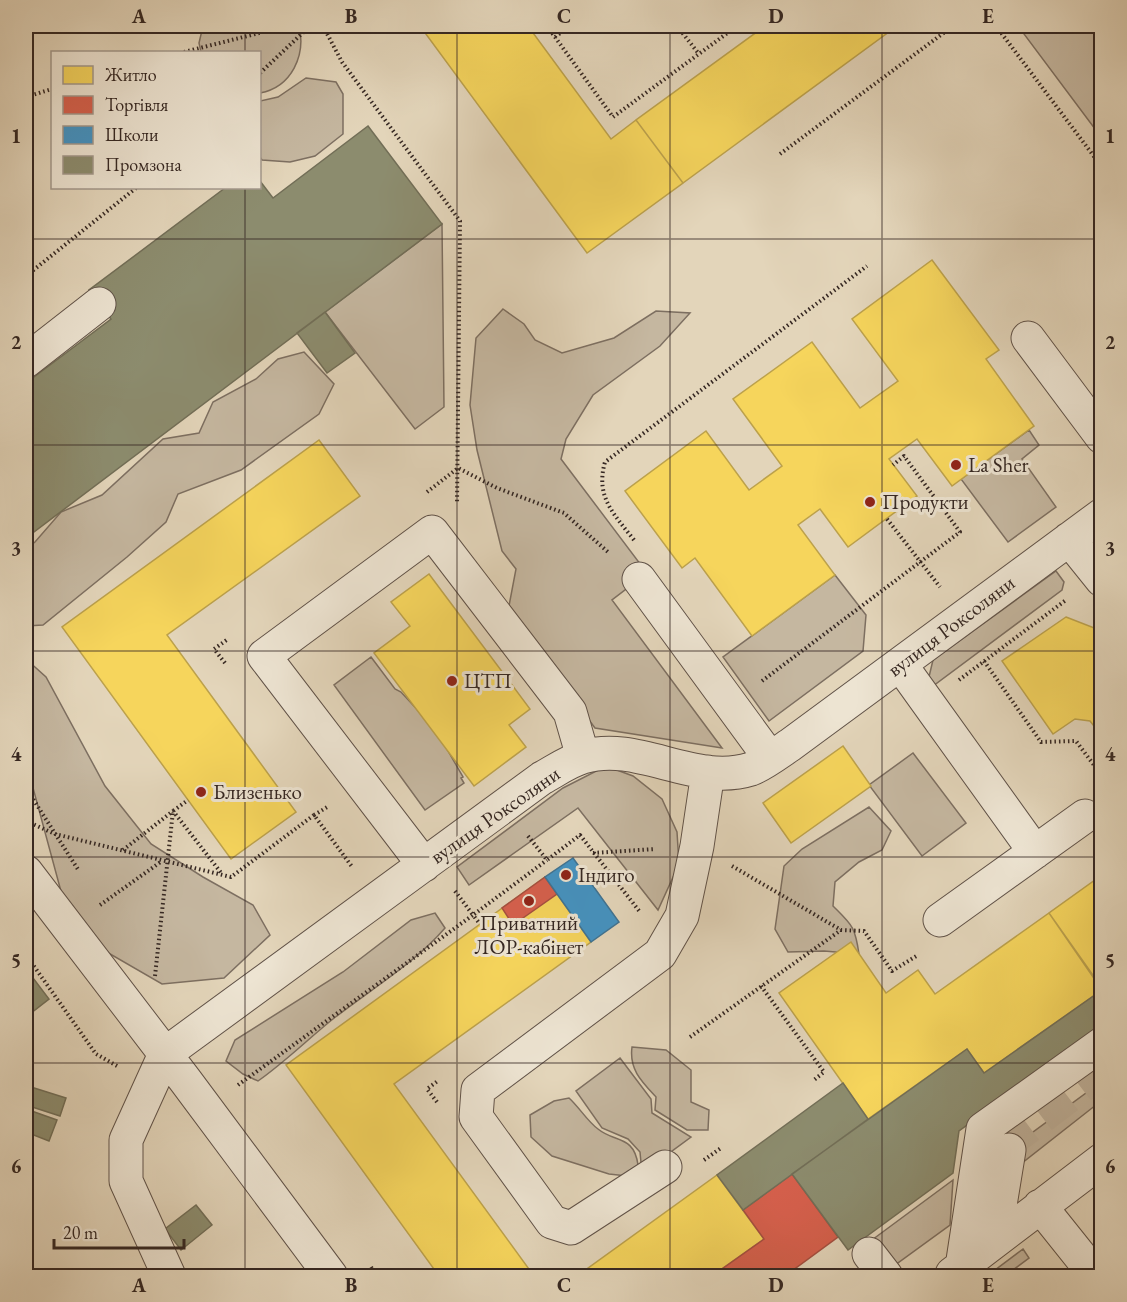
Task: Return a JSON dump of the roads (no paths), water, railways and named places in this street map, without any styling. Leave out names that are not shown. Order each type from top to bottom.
[{"type":"street","points":[[26,361],[99,304]]},
{"type":"street","points":[[1028,338],[1101,437]]},
{"type":"street","name":"вулиця Роксоляни","points":[[165,1054],[542,778],[583,757],[602,754],[639,756],[682,769],[708,772],[752,769],[900,664],[1101,515]]},
{"type":"street","points":[[429,862],[264,656],[432,532],[570,712],[583,757]]},
{"type":"street","points":[[1069,539],[1100,578]]},
{"type":"street","points":[[639,579],[770,758]]},
{"type":"street","points":[[900,664],[1035,852]]},
{"type":"street","points":[[665,1167],[571,1228],[552,1222],[476,1117],[478,1090],[660,954],[682,916],[697,846],[708,772]]},
{"type":"street","points":[[940,920],[1085,816]]},
{"type":"street","points":[[26,872],[331,1276]]},
{"type":"street","points":[[955,1272],[983,1130],[1101,1044]]},
{"type":"street","points":[[165,1054],[126,1140],[126,1181],[169,1276]]},
{"type":"street","points":[[994,1242],[1009,1150]]},
{"type":"street","points":[[955,1272],[1101,1160]]},
{"type":"street","points":[[1040,1206],[1096,1276]]},
{"type":"tunnel","points":[[1009,1150],[1010,1141],[1102,1071]]},
{"type":"place","name":"La Sher","points":[[956,465]]},
{"type":"place","name":"Продукти","points":[[870,502]]},
{"type":"place","name":"ЦТП","points":[[452,681]]},
{"type":"place","name":"Близенько","points":[[201,792]]},
{"type":"place","name":"Індиго","points":[[566,875]]},
{"type":"place","name":"Приватний ЛОР-кабінет","points":[[529,901]]}]
